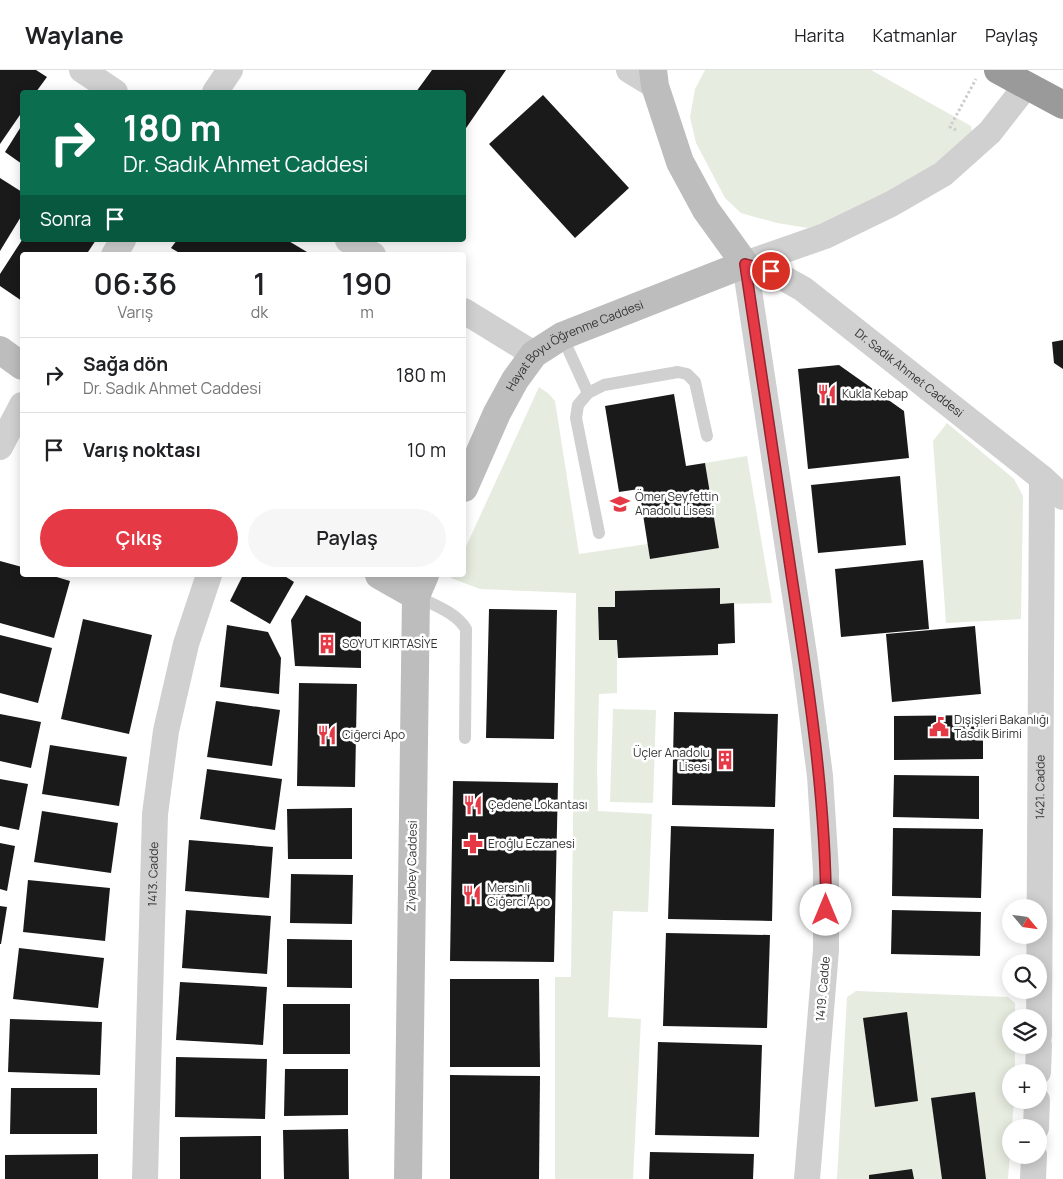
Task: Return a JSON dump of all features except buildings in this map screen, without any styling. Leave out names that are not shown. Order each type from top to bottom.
[{"type":"highway","points":[[987,74],[1026,86],[1063,105]]},
{"type":"main road","points":[[657,75],[680,162],[706,210],[745,264]]},
{"type":"main road","name":"Hayat Boyu Öğrenme Caddesi","points":[[466,483],[497,413],[515,380],[534,354],[562,336],[745,264]]},
{"type":"main road","points":[[0,350],[20,365]]},
{"type":"main road","points":[[387,577],[421,586]]},
{"type":"main road","name":"Ziyabey Caddesi","points":[[408,1179],[421,586]]},
{"type":"street","points":[[82,70],[112,90]]},
{"type":"street","points":[[217,90],[230,70]]},
{"type":"street","points":[[629,70],[657,75]]},
{"type":"street","points":[[745,264],[825,236],[892,204],[942,174],[990,132],[1026,86]]},
{"type":"street","points":[[351,242],[368,252]]},
{"type":"street","name":"Dr. Sadık Ahmet Caddesi","points":[[745,264],[771,271],[803,289],[1042,478],[1063,497]]},
{"type":"street","name":"1419. Cadde","points":[[745,264],[805,661],[820,776],[826,871],[826,950],[807,1179]]},
{"type":"street","points":[[466,312],[534,354]]},
{"type":"street","points":[[0,447],[20,409]]},
{"type":"street","name":"1421. Cadde","points":[[1039,1009],[1042,478]]},
{"type":"street","name":"1413. Cadde","points":[[146,1179],[155,814],[166,731],[186,644],[208,577]]},
{"type":"street","points":[[1033,1179],[1034,1164]]},
{"type":"lane","points":[[562,336],[588,393]]},
{"type":"lane","points":[[599,534],[576,418],[578,404],[588,393],[604,385],[678,372],[687,374],[695,382],[707,436]]},
{"type":"lane","points":[[421,586],[462,622],[466,629],[466,738]]},
{"type":"path","points":[[950,127],[987,74]]},
{"type":"shaded area","points":[[705,70],[871,70],[971,126],[972,132],[952,151],[919,176],[842,219],[808,228],[777,223],[741,213],[725,198],[696,143],[690,117],[695,89]]},
{"type":"shaded area","points":[[539,387],[555,401],[579,554],[648,544],[651,559],[719,548],[705,463],[747,456],[772,603],[720,604],[719,588],[615,591],[615,607],[598,608],[599,640],[617,640],[617,693],[599,694],[598,811],[652,814],[648,912],[613,911],[608,1017],[641,1019],[633,1179],[555,1179],[555,977],[571,977],[576,593],[480,589],[451,578],[466,577],[466,547]]},
{"type":"shaded area","points":[[947,423],[1014,479],[1023,496],[1021,619],[946,623],[933,441]]},
{"type":"shaded area","points":[[613,709],[656,710],[653,803],[610,802]]},
{"type":"shaded area","points":[[856,991],[1002,997],[1002,999],[1010,999],[1015,1003],[1015,1009],[1002,1009],[1002,1054],[1015,1054],[1015,1064],[1002,1064],[1002,1109],[1013,1109],[1013,1119],[1002,1119],[1002,1164],[1009,1164],[1008,1179],[837,1179],[847,997]]},
{"type":"place","name":"Kukla Kebap","points":[[827,394]]},
{"type":"place","name":"Ömer Seyfettin Anadolu Lisesi","points":[[620,504]]},
{"type":"place","name":"SOYUT KIRTASİYE","points":[[327,644]]},
{"type":"place","name":"Dışişleri Bakanlığı Tasdik Birimi","points":[[939,727]]},
{"type":"place","name":"Ciğerci Apo","points":[[327,735]]},
{"type":"place","name":"Üçler Anadolu Lisesi","points":[[725,760]]},
{"type":"place","name":"Çedene Lokantası","points":[[473,805]]},
{"type":"place","name":"Eroğlu Eczanesi","points":[[473,844]]},
{"type":"place","name":"Mersinli Ciğerci Apo","points":[[472,895]]},
{"type":"route","points":[[771,271],[745,264],[805,661],[820,776],[826,871],[826,910]]}]
